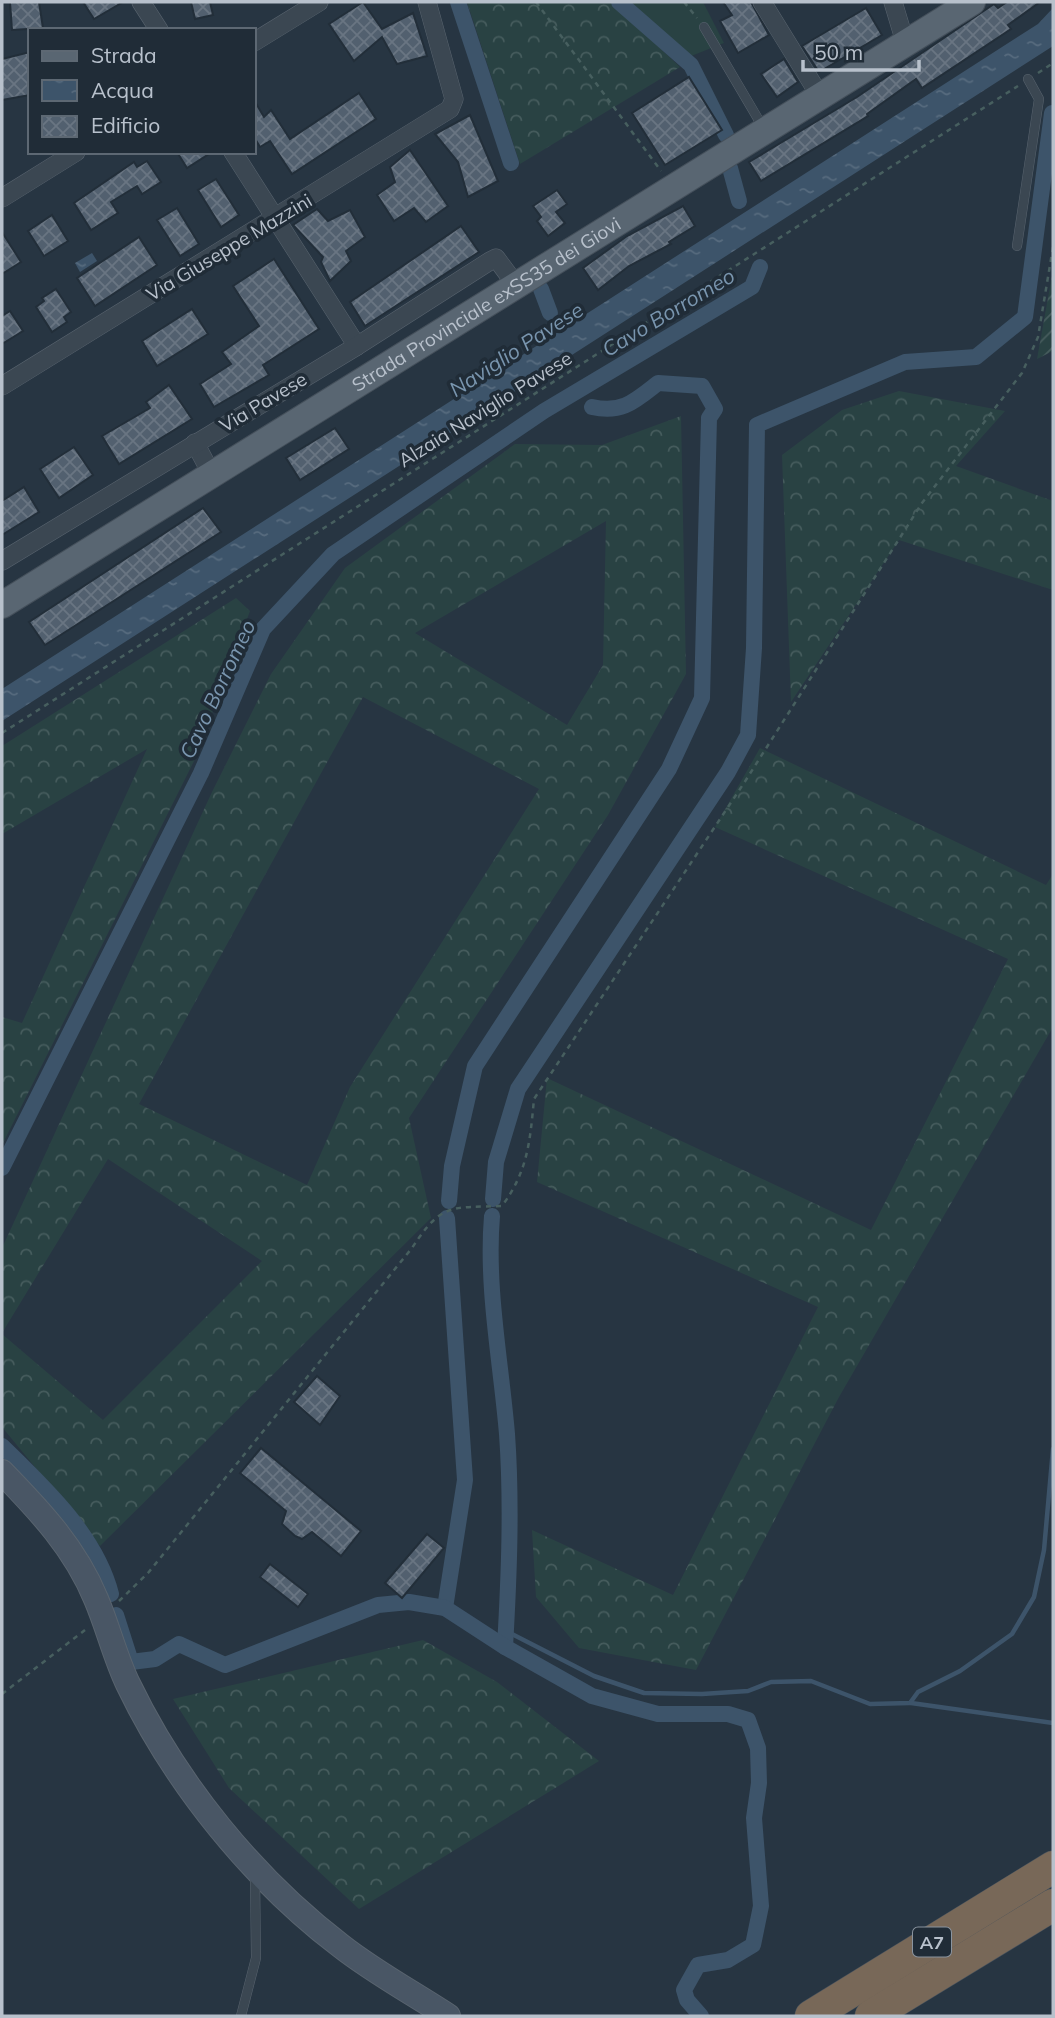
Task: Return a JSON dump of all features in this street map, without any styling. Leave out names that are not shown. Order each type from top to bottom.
[{"type":"highway","name":"A7","points":[[811,2016],[1053,1867]]},
{"type":"highway","name":"A7","points":[[871,2016],[1053,1905]]},
{"type":"main road","name":"Strada Provinciale exSS35 dei Giovi","points":[[2,605],[972,2]]},
{"type":"street","points":[[142,2],[158,28]]},
{"type":"street","points":[[256,41],[319,2]]},
{"type":"street","name":"Via Giuseppe Mazzini","points":[[2,386],[273,220],[454,104],[427,2]]},
{"type":"street","points":[[762,2],[820,96]]},
{"type":"street","points":[[893,2],[905,42]]},
{"type":"street","points":[[2,198],[73,154]]},
{"type":"street","points":[[234,154],[273,220],[357,346]]},
{"type":"street","name":"Via Pavese","points":[[2,561],[357,346],[496,258],[516,285]]},
{"type":"street","points":[[195,443],[212,475]]},
{"type":"street","points":[[2,1472],[49,1519],[79,1563],[128,1684],[162,1743],[231,1842],[306,1917],[342,1947],[447,2016]]},
{"type":"lane","points":[[704,27],[764,131]]},
{"type":"lane","points":[[1017,246],[1039,99],[1028,79]]},
{"type":"lane","points":[[241,2016],[256,1958],[258,1934],[254,1866]]},
{"type":"path","points":[[536,2],[625,117],[673,188]]},
{"type":"path","points":[[684,2],[704,27]]},
{"type":"path","name":"Alzaia Naviglio Pavese","points":[[2,733],[1053,64]]},
{"type":"path","points":[[2,1694],[103,1617],[148,1573],[412,1248],[429,1222],[447,1208],[502,1206],[513,1192],[528,1157],[534,1099],[744,783],[922,503],[1022,373],[1038,337],[1053,247]]},
{"type":"green space","points":[[467,2],[611,2],[680,67],[520,164]]},
{"type":"green space","points":[[629,2],[703,2],[724,43],[689,57]]},
{"type":"green space","points":[[1053,270],[1053,351],[1037,359]]},
{"type":"green space","points":[[899,391],[1005,411],[956,466],[1053,501],[1053,590],[899,540],[791,702],[782,455],[842,410]]},
{"type":"green space","points":[[681,416],[686,674],[608,815],[409,1118],[431,1218],[100,1546],[2,1427],[2,1334],[103,1420],[262,1261],[108,1159],[2,1333],[2,1248],[212,792],[271,674],[345,568],[515,444],[602,445]],"holes":[[[606,521],[603,665],[567,725],[415,633]],[[363,697],[539,789],[350,1087],[307,1185],[139,1104]]]},
{"type":"green space","points":[[236,598],[250,611],[195,759],[2,1145],[2,1017],[22,1023],[147,749],[2,834],[2,746]]},
{"type":"green space","points":[[760,748],[1046,885],[1053,874],[1053,1027],[839,1397],[696,1670],[579,1648],[536,1597],[532,1530],[673,1595],[818,1307],[537,1182],[547,1078],[871,1230],[1008,959],[715,827]]},
{"type":"green space","points":[[423,1640],[497,1682],[599,1761],[359,1909],[229,1788],[173,1699]]},
{"type":"water","points":[[1053,8],[1053,46],[2,721],[2,689],[1038,24]]},
{"type":"water","points":[[92,253],[97,261],[80,272],[75,263]]},
{"type":"building","points":[[10,2],[39,2],[43,28],[12,30]]},
{"type":"building","points":[[83,2],[123,2],[94,19]]},
{"type":"building","points":[[191,2],[210,2],[213,15],[195,19]]},
{"type":"building","points":[[363,2],[382,29],[413,13],[427,56],[397,64],[382,37],[354,61],[329,24]]},
{"type":"building","points":[[723,2],[751,2],[769,35],[738,53],[720,21],[732,15]]},
{"type":"building","points":[[1007,2],[1040,2],[1008,25],[1011,29],[922,88],[916,79],[867,114],[868,116],[761,181],[749,162],[857,97],[994,4],[998,8]]},
{"type":"building","points":[[866,8],[882,35],[819,72],[802,46]]},
{"type":"building","points":[[28,52],[28,95],[2,100],[2,59]]},
{"type":"building","points":[[784,59],[798,82],[777,97],[761,74]]},
{"type":"building","points":[[689,77],[722,130],[665,165],[632,113]]},
{"type":"building","points":[[359,93],[376,119],[292,174],[270,141],[260,147],[256,140],[256,103],[264,117],[271,110],[290,139]]},
{"type":"building","points":[[470,115],[498,181],[468,197],[458,162],[435,134]]},
{"type":"building","points":[[410,150],[448,206],[426,222],[414,208],[394,221],[377,195],[395,182],[390,167]]},
{"type":"building","points":[[178,154],[209,154],[187,168]]},
{"type":"building","points":[[147,161],[161,182],[142,194],[137,186],[111,202],[118,213],[91,230],[74,203],[134,162],[137,167]]},
{"type":"building","points":[[216,179],[239,215],[221,227],[198,190]]},
{"type":"building","points":[[557,190],[567,204],[556,212],[565,223],[548,236],[537,221],[541,217],[533,206]]},
{"type":"building","points":[[683,206],[695,226],[669,242],[671,244],[629,266],[598,290],[583,268],[627,236]]},
{"type":"building","points":[[177,208],[199,244],[180,256],[157,220]]},
{"type":"building","points":[[317,209],[328,221],[350,210],[365,237],[346,251],[351,261],[330,281],[321,262],[323,257],[293,225]]},
{"type":"building","points":[[52,215],[68,241],[44,256],[28,231]]},
{"type":"building","points":[[461,226],[479,252],[365,326],[350,302]]},
{"type":"building","points":[[2,232],[21,262],[2,274]]},
{"type":"building","points":[[139,237],[157,265],[95,306],[77,278]]},
{"type":"building","points":[[274,259],[319,329],[263,365],[269,375],[214,407],[200,384],[231,364],[222,352],[259,326],[233,286]]},
{"type":"building","points":[[56,289],[71,312],[64,317],[67,322],[52,332],[36,307],[44,301],[42,298]]},
{"type":"building","points":[[192,309],[208,334],[157,366],[142,341]]},
{"type":"building","points":[[10,311],[23,331],[2,344],[2,316]]},
{"type":"building","points":[[169,385],[192,419],[119,464],[102,436],[150,408],[146,402]]},
{"type":"building","points":[[335,428],[349,449],[300,480],[286,458]]},
{"type":"building","points":[[74,447],[93,475],[59,498],[40,469]]},
{"type":"building","points":[[24,487],[39,512],[2,535],[2,501]]},
{"type":"building","points":[[203,508],[221,532],[45,645],[29,622]]},
{"type":"building","points":[[317,1376],[340,1396],[320,1425],[294,1402]]},
{"type":"building","points":[[261,1448],[361,1531],[341,1556],[312,1532],[302,1539],[295,1536],[282,1524],[286,1511],[240,1473]]},
{"type":"building","points":[[427,1534],[444,1548],[402,1598],[385,1583]]},
{"type":"building","points":[[270,1564],[308,1594],[298,1607],[260,1577]]},
{"type":"waterway","points":[[458,2],[511,163]]},
{"type":"waterway","name":"Cavo Borromeo","points":[[619,2],[691,65],[726,135]]},
{"type":"waterway","points":[[493,1199],[496,1162],[518,1089],[728,772],[748,735],[754,648],[757,425],[905,362],[976,357],[1025,317],[1052,113]]},
{"type":"waterway","name":"Cavo Borromeo","points":[[730,168],[739,201]]},
{"type":"waterway","name":"Cavo Borromeo","points":[[2,1168],[201,773],[263,629],[333,554],[544,411],[752,287],[760,267]]},
{"type":"waterway","name":"Naviglio Pavese","points":[[541,289],[550,313]]},
{"type":"waterway","points":[[449,1201],[452,1166],[475,1066],[669,769],[702,698],[709,418],[715,409],[702,386],[658,383],[620,407],[592,407]]},
{"type":"waterway","points":[[492,1216],[491,1270],[507,1434],[509,1487],[505,1647]]},
{"type":"waterway","points":[[445,1608],[465,1480],[447,1218]]},
{"type":"waterway","points":[[2,1446],[51,1495],[81,1532],[104,1572],[111,1594]]},
{"type":"waterway","points":[[506,1631],[594,1676],[644,1693],[702,1694],[748,1691],[771,1682],[811,1681],[870,1704],[910,1703],[918,1692],[960,1671],[1012,1634],[1034,1597],[1044,1550],[1053,1449]]},
{"type":"waterway","points":[[116,1615],[131,1662],[155,1659],[179,1644],[225,1665],[378,1605],[409,1602],[445,1608],[505,1647],[592,1696],[658,1714],[728,1714],[748,1720],[758,1748],[759,1783],[754,1818],[761,1906],[753,1945],[728,1960],[698,1965],[684,1990],[687,2000],[701,2016]]},
{"type":"waterway","points":[[911,1703],[1053,1723]]}]
